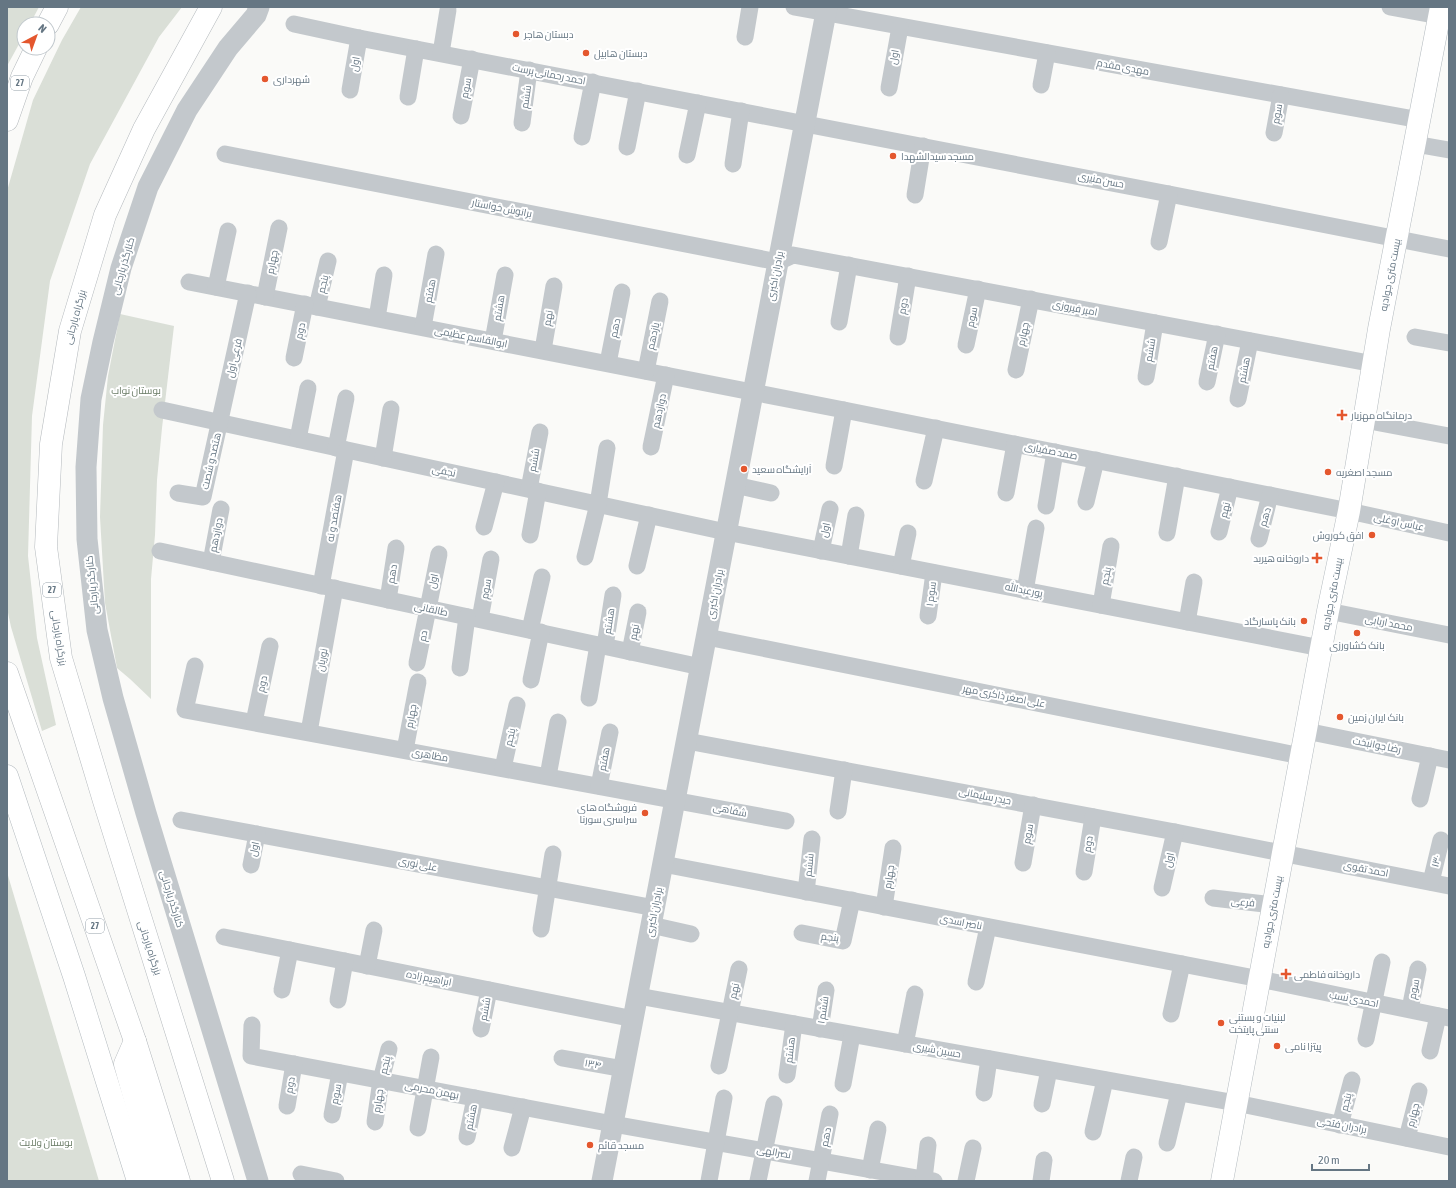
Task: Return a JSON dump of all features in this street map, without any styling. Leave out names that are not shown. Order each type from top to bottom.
[{"type":"main road","points":[[52,16],[57,7]]},
{"type":"main road","name":"بزرگراه یارجانی","points":[[211,7],[144,129],[106,216],[70,330],[51,444],[46,547],[61,658],[104,801],[223,1181]]},
{"type":"main road","name":"بیست متری جوادیه","points":[[1222,1181],[1328,611],[1349,511],[1379,329],[1441,12]]},
{"type":"main road","name":"27","points":[[7,120],[22,77],[32,56]]},
{"type":"main road","name":"27","points":[[7,673],[135,1041],[179,1181]]},
{"type":"main road","points":[[7,776],[74,976],[138,1181]]},
{"type":"main road","points":[[135,1041],[125,1064],[158,1181]]},
{"type":"street","points":[[745,37],[750,7]]},
{"type":"street","name":"مهدی مقدم","points":[[794,7],[826,10],[900,27],[1420,120]]},
{"type":"street","points":[[1390,7],[1441,12]]},
{"type":"street","name":"کنارگذر یارجانی","points":[[258,1181],[146,813],[113,698],[96,622],[87,539],[86,467],[91,398],[102,342],[121,268],[148,187],[194,98],[228,48],[260,10]]},
{"type":"street","points":[[441,53],[448,10]]},
{"type":"street","name":"برادران اکبری","points":[[602,1181],[826,10]]},
{"type":"street","name":"احمد رحمانی پرست","points":[[294,24],[359,38],[805,123]]},
{"type":"street","name":"اول","points":[[889,88],[900,27]]},
{"type":"street","name":"اول","points":[[350,90],[359,38]]},
{"type":"street","points":[[408,97],[416,49]]},
{"type":"street","points":[[1041,85],[1047,53]]},
{"type":"street","name":"سوم","points":[[461,116],[472,59]]},
{"type":"street","name":"ششم","points":[[522,123],[529,70]]},
{"type":"street","points":[[582,137],[593,82]]},
{"type":"street","points":[[627,147],[638,91]]},
{"type":"street","name":"سوم","points":[[1274,133],[1281,95]]},
{"type":"street","points":[[687,155],[698,102]]},
{"type":"street","points":[[733,164],[741,111]]},
{"type":"street","name":"حسن منیری","points":[[805,123],[1449,249]]},
{"type":"street","points":[[1415,144],[1449,150]]},
{"type":"street","points":[[915,194],[923,146]]},
{"type":"street","name":"برانوش خواستار","points":[[225,154],[778,262]]},
{"type":"street","points":[[1159,242],[1169,194]]},
{"type":"street","name":"چهارم","points":[[265,297],[279,228]]},
{"type":"street","points":[[216,287],[228,231]]},
{"type":"street","name":"هفتم","points":[[423,327],[436,254]]},
{"type":"street","name":"امیر فیروزی","points":[[778,262],[793,254],[1374,364]]},
{"type":"street","name":"پنجم","points":[[311,306],[328,261]]},
{"type":"street","points":[[839,322],[849,265]]},
{"type":"street","points":[[377,318],[384,275]]},
{"type":"street","name":"هشتم","points":[[493,341],[505,275]]},
{"type":"street","name":"دوم","points":[[898,336],[908,276]]},
{"type":"street","name":"ابوالقاسم عظیمی","points":[[190,282],[752,392]]},
{"type":"street","name":"نهم","points":[[543,350],[554,286]]},
{"type":"street","name":"سوم","points":[[966,345],[978,289]]},
{"type":"street","name":"دهم","points":[[608,363],[622,292]]},
{"type":"street","name":"فرعی اول","points":[[220,423],[248,294]]},
{"type":"street","name":"چهارم","points":[[1016,370],[1031,299]]},
{"type":"street","name":"یازدهم","points":[[646,371],[660,302]]},
{"type":"street","name":"دوم","points":[[294,358],[311,306]]},
{"type":"street","name":"ششم","points":[[1146,377],[1155,323]]},
{"type":"street","name":"هفتم","points":[[1207,382],[1217,334]]},
{"type":"street","points":[[1415,336],[1449,343]]},
{"type":"street","name":"هشتم","points":[[1238,399],[1250,341]]},
{"type":"street","name":"دوازدهم","points":[[651,447],[666,375]]},
{"type":"street","points":[[298,439],[308,388]]},
{"type":"street","name":"صمد صفیاری","points":[[752,392],[1349,511]]},
{"type":"street","points":[[341,449],[346,398]]},
{"type":"street","points":[[383,458],[390,409]]},
{"type":"street","name":"نجفی","points":[[162,410],[726,532]]},
{"type":"street","points":[[834,466],[844,410]]},
{"type":"street","points":[[1364,420],[1449,436]]},
{"type":"street","name":"هتصد و شصت","points":[[178,493],[203,497],[220,423]]},
{"type":"street","points":[[924,481],[936,428]]},
{"type":"street","name":"ششم","points":[[534,490],[540,432]]},
{"type":"street","points":[[1006,493],[1015,444]]},
{"type":"street","points":[[585,557],[598,504],[607,448]]},
{"type":"street","name":"هفتصد و نه","points":[[328,587],[341,449]]},
{"type":"street","points":[[1046,506],[1055,452]]},
{"type":"street","points":[[1086,502],[1096,460]]},
{"type":"street","points":[[1167,533],[1177,476]]},
{"type":"street","points":[[484,528],[496,482]]},
{"type":"street","points":[[735,485],[771,493]]},
{"type":"street","name":"نهم","points":[[1219,532],[1230,487]]},
{"type":"street","points":[[530,536],[534,490]]},
{"type":"street","name":"دهم","points":[[1259,538],[1270,495]]},
{"type":"street","name":"دوازدهم","points":[[211,562],[221,509]]},
{"type":"street","name":"اول","points":[[821,551],[830,509]]},
{"type":"street","name":"عباس اوغلی","points":[[1349,511],[1449,533]]},
{"type":"street","points":[[638,566],[649,515]]},
{"type":"street","points":[[849,556],[856,515]]},
{"type":"street","points":[[1025,591],[1036,528]]},
{"type":"street","name":"پورعبدالله","points":[[726,532],[1321,648]]},
{"type":"street","points":[[901,566],[908,533]]},
{"type":"street","name":"پنجم","points":[[1101,605],[1111,546]]},
{"type":"street","name":"دهم","points":[[388,600],[396,548]]},
{"type":"street","name":"طالقانی","points":[[160,551],[701,667]]},
{"type":"street","name":"اول","points":[[428,608],[439,554]]},
{"type":"street","name":"سوم","points":[[474,618],[491,559]]},
{"type":"street","name":"سوم ۱","points":[[928,616],[934,573]]},
{"type":"street","points":[[531,680],[535,631],[542,577]]},
{"type":"street","points":[[1187,622],[1194,582]]},
{"type":"street","name":"نوریان","points":[[309,732],[328,587]]},
{"type":"street","name":"هشتم","points":[[602,646],[613,595]]},
{"type":"street","name":"دم","points":[[417,663],[428,608]]},
{"type":"street","name":"محمد اربابی","points":[[1328,611],[1449,635]]},
{"type":"street","name":"نهم","points":[[630,652],[638,612]]},
{"type":"street","points":[[460,668],[474,618]]},
{"type":"street","name":"علی اصغر ذاکری مهر","points":[[707,637],[1301,756]]},
{"type":"street","name":"دوم","points":[[254,722],[270,646]]},
{"type":"street","points":[[589,698],[602,646]]},
{"type":"street","name":"مظاهری","points":[[195,666],[185,710],[675,800]]},
{"type":"street","name":"چهارم","points":[[405,750],[418,682]]},
{"type":"street","name":"پنجم","points":[[503,768],[517,705]]},
{"type":"street","points":[[548,776],[558,722]]},
{"type":"street","name":"رضا جوانبخت","points":[[1306,731],[1449,760]]},
{"type":"street","name":"هفتم","points":[[599,786],[610,732]]},
{"type":"street","name":"حیدر سلیمانی","points":[[687,741],[1283,853]]},
{"type":"street","points":[[1420,799],[1430,756]]},
{"type":"street","points":[[838,811],[844,770]]},
{"type":"street","name":"شفاهی","points":[[675,800],[786,821]]},
{"type":"street","name":"سوم","points":[[1023,863],[1033,805]]},
{"type":"street","name":"دوم","points":[[1084,872],[1093,817]]},
{"type":"street","name":"علی نوری","points":[[181,820],[548,888],[653,917],[691,934]]},
{"type":"street","name":"اول","points":[[1162,888],[1176,832]]},
{"type":"street","name":"اول","points":[[251,865],[257,834]]},
{"type":"street","name":"ششم","points":[[806,892],[812,839]]},
{"type":"street","name":"۱۳۰","points":[[1431,882],[1441,840]]},
{"type":"street","name":"چهارم","points":[[884,907],[893,848]]},
{"type":"street","name":"احمد تقوی","points":[[1283,853],[1449,886]]},
{"type":"street","points":[[541,929],[553,854]]},
{"type":"street","name":"ناصر اسدی","points":[[663,864],[1260,979]]},
{"type":"street","name":"فرعی","points":[[1213,898],[1273,905]]},
{"type":"street","name":"پنجم","points":[[802,933],[843,941],[852,900]]},
{"type":"street","points":[[976,982],[988,927]]},
{"type":"street","points":[[367,966],[374,930]]},
{"type":"street","name":"ابراهیم زاده","points":[[224,937],[634,1019]]},
{"type":"street","points":[[282,990],[290,950]]},
{"type":"street","points":[[338,1000],[345,961]]},
{"type":"street","points":[[1366,1039],[1382,962]]},
{"type":"street","points":[[1171,1014],[1182,964]]},
{"type":"street","name":"نهم","points":[[729,1013],[739,969]]},
{"type":"street","name":"سوم","points":[[1410,1010],[1418,969]]},
{"type":"street","name":"احمدی نسب","points":[[1260,979],[1443,1017]]},
{"type":"street","name":"ششم","points":[[481,1029],[489,990]]},
{"type":"street","name":"ششم ۱","points":[[820,1029],[826,990]]},
{"type":"street","points":[[905,1044],[915,994]]},
{"type":"street","name":"حسین شیری","points":[[638,996],[1236,1104]]},
{"type":"street","points":[[719,1066],[729,1013]]},
{"type":"street","points":[[1430,1051],[1443,1017]]},
{"type":"street","name":"هشتم","points":[[787,1075],[794,1024]]},
{"type":"street","name":"بهمن محرمی","points":[[252,1025],[251,1056],[613,1124]]},
{"type":"street","points":[[842,1084],[852,1035]]},
{"type":"street","name":"پنجم","points":[[381,1080],[389,1049]]},
{"type":"street","points":[[418,1128],[431,1057]]},
{"type":"street","name":"۱۳۴","points":[[562,1058],[624,1069]]},
{"type":"street","points":[[984,1093],[989,1059]]},
{"type":"street","name":"دوم","points":[[287,1106],[294,1064]]},
{"type":"street","points":[[1042,1104],[1049,1070]]},
{"type":"street","name":"سوم","points":[[332,1115],[340,1073]]},
{"type":"street","name":"چهارم","points":[[375,1122],[381,1080]]},
{"type":"street","points":[[1093,1132],[1105,1080]]},
{"type":"street","name":"پنجم","points":[[1340,1125],[1352,1080]]},
{"type":"street","name":"چهارم","points":[[1407,1138],[1419,1091]]},
{"type":"street","points":[[1167,1144],[1178,1093]]},
{"type":"street","name":"هشتم","points":[[467,1137],[475,1098]]},
{"type":"street","points":[[709,1181],[724,1098]]},
{"type":"street","points":[[758,1181],[774,1104]]},
{"type":"street","name":"برادران فتحی","points":[[1236,1104],[1449,1146]]},
{"type":"street","points":[[512,1148],[523,1107]]},
{"type":"street","name":"دهم","points":[[821,1161],[830,1114]]},
{"type":"street","name":"نصرالهی","points":[[613,1124],[821,1161],[874,1174],[930,1180]]},
{"type":"street","points":[[874,1174],[878,1129]]},
{"type":"street","points":[[928,1145],[930,1180]]},
{"type":"street","points":[[966,1181],[973,1148]]},
{"type":"street","points":[[1129,1181],[1134,1157]]},
{"type":"street","points":[[1041,1181],[1044,1160]]},
{"type":"street","points":[[818,1181],[821,1161]]},
{"type":"street","points":[[301,1174],[336,1181]]},
{"type":"green space","points":[[7,7],[39,7],[34,16],[16,16],[16,50],[7,66]]},
{"type":"green space","points":[[81,7],[182,7],[159,37],[90,164],[50,281],[32,416],[28,556],[37,638],[56,725],[42,731],[11,627],[7,608],[7,191],[33,100],[54,56],[56,56],[56,52]]},
{"type":"green space","name":"بوستان نواب","points":[[120,314],[174,326],[157,480],[155,535],[151,579],[151,699],[117,668],[105,603],[100,517],[103,425],[108,376]]},
{"type":"green space","name":"بوستان ولایت","points":[[7,872],[9,879],[99,1181],[7,1181]]},
{"type":"place","name":"دبستان هاجر","points":[[516,34]]},
{"type":"place","name":"دبستان هابیل","points":[[586,53]]},
{"type":"place","name":"شهرداری","points":[[265,79]]},
{"type":"place","name":"مسجد سیدالشهدا","points":[[893,156]]},
{"type":"place","name":"درمانگاه مهزیار","points":[[1342,415]]},
{"type":"place","name":"آرایشگاه سعید","points":[[744,469]]},
{"type":"place","name":"مسجد اصغریه","points":[[1328,472]]},
{"type":"place","name":"افق کوروش","points":[[1372,535]]},
{"type":"place","name":"داروخانه هیربد","points":[[1317,558]]},
{"type":"place","name":"بانک پاسارگاد","points":[[1304,621]]},
{"type":"place","name":"بانک کشاورزی","points":[[1357,633]]},
{"type":"place","name":"بانک ایران زمین","points":[[1340,717]]},
{"type":"place","name":"فروشگاه های سراسری سورنا","points":[[645,813]]},
{"type":"place","name":"داروخانه فاطمی","points":[[1286,974]]},
{"type":"place","name":"لبنیات و بستنی سنتی پایتخت","points":[[1221,1023]]},
{"type":"place","name":"پیتزا نامی","points":[[1277,1046]]},
{"type":"place","name":"مسجد قائم","points":[[590,1145]]}]
